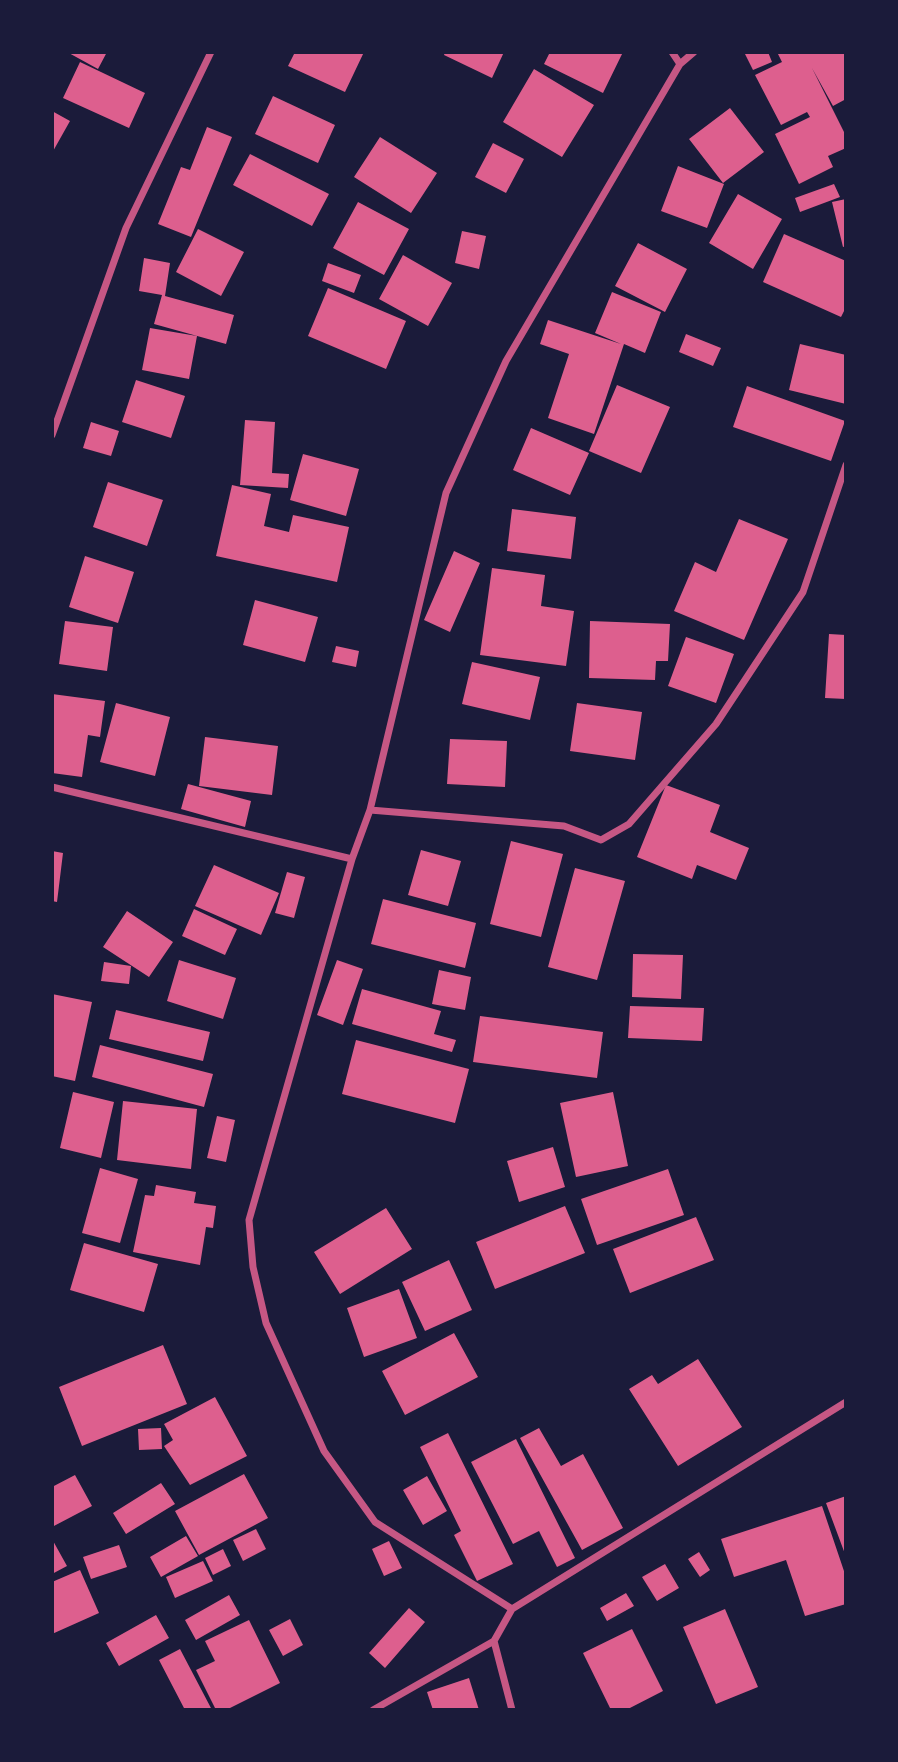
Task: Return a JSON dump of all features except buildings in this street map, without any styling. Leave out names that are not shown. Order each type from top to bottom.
[{"type":"street","points":[[52,435],[126,228],[211,52]]},
{"type":"street","points":[[673,52],[680,64]]},
{"type":"street","points":[[512,1609],[375,1522],[319,1440],[266,1323],[253,1267],[249,1220],[352,859],[370,810],[446,493],[506,361],[680,64],[694,52]]},
{"type":"street","points":[[370,810],[564,826],[601,840],[629,824],[716,724],[803,592],[845,465]]},
{"type":"street","points":[[52,787],[352,859]]},
{"type":"street","points":[[373,1710],[494,1642],[512,1609],[845,1402]]},
{"type":"street","points":[[494,1642],[512,1710]]}]
